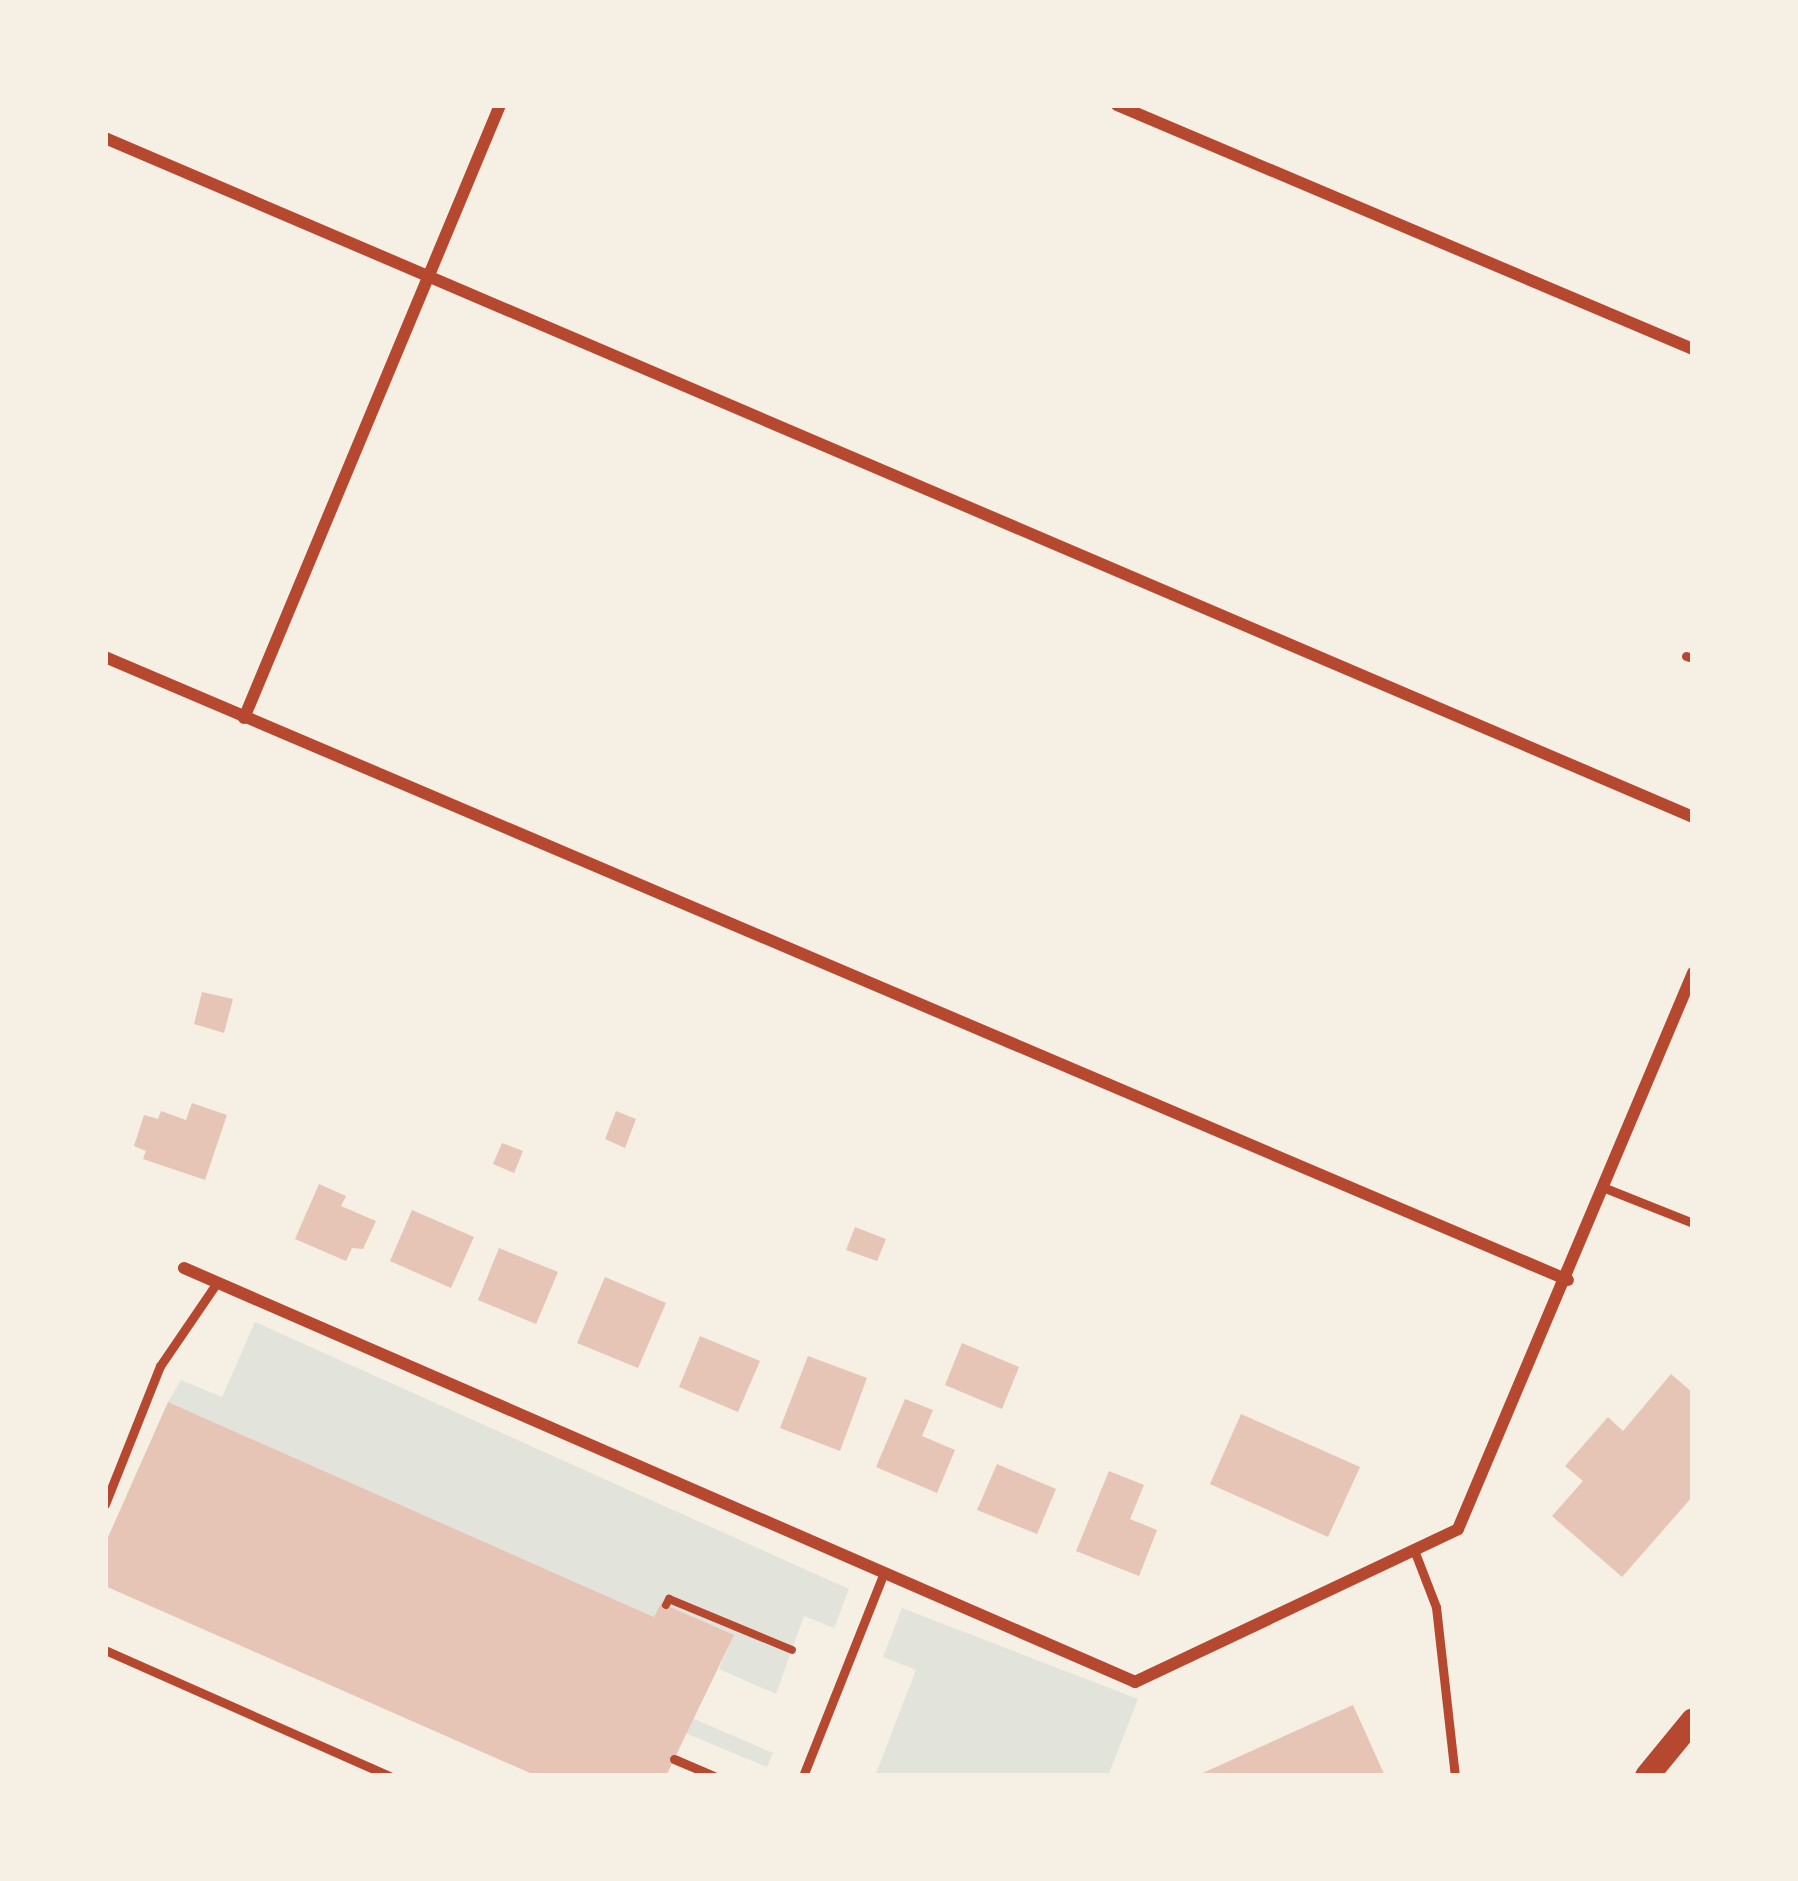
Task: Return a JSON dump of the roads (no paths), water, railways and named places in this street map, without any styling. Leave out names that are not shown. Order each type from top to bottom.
[{"type":"main road","points":[[1647,1776],[1693,1720]]},
{"type":"street","points":[[244,718],[425,272],[500,105]]},
{"type":"street","points":[[1117,105],[1693,349]]},
{"type":"street","points":[[105,139],[1693,817]]},
{"type":"street","points":[[105,657],[1568,1280]]},
{"type":"street","points":[[184,1268],[495,1399],[882,1577],[1135,1682],[1458,1529],[1568,1280],[1693,973]]},
{"type":"lane","points":[[1605,1188],[1693,1223]]},
{"type":"lane","points":[[105,1504],[160,1366],[217,1284]]},
{"type":"lane","points":[[1414,1550],[1436,1606],[1455,1776]]},
{"type":"lane","points":[[803,1776],[882,1577]]},
{"type":"lane","points":[[105,1650],[390,1776]]},
{"type":"lane","points":[[674,1759],[714,1776]]}]
